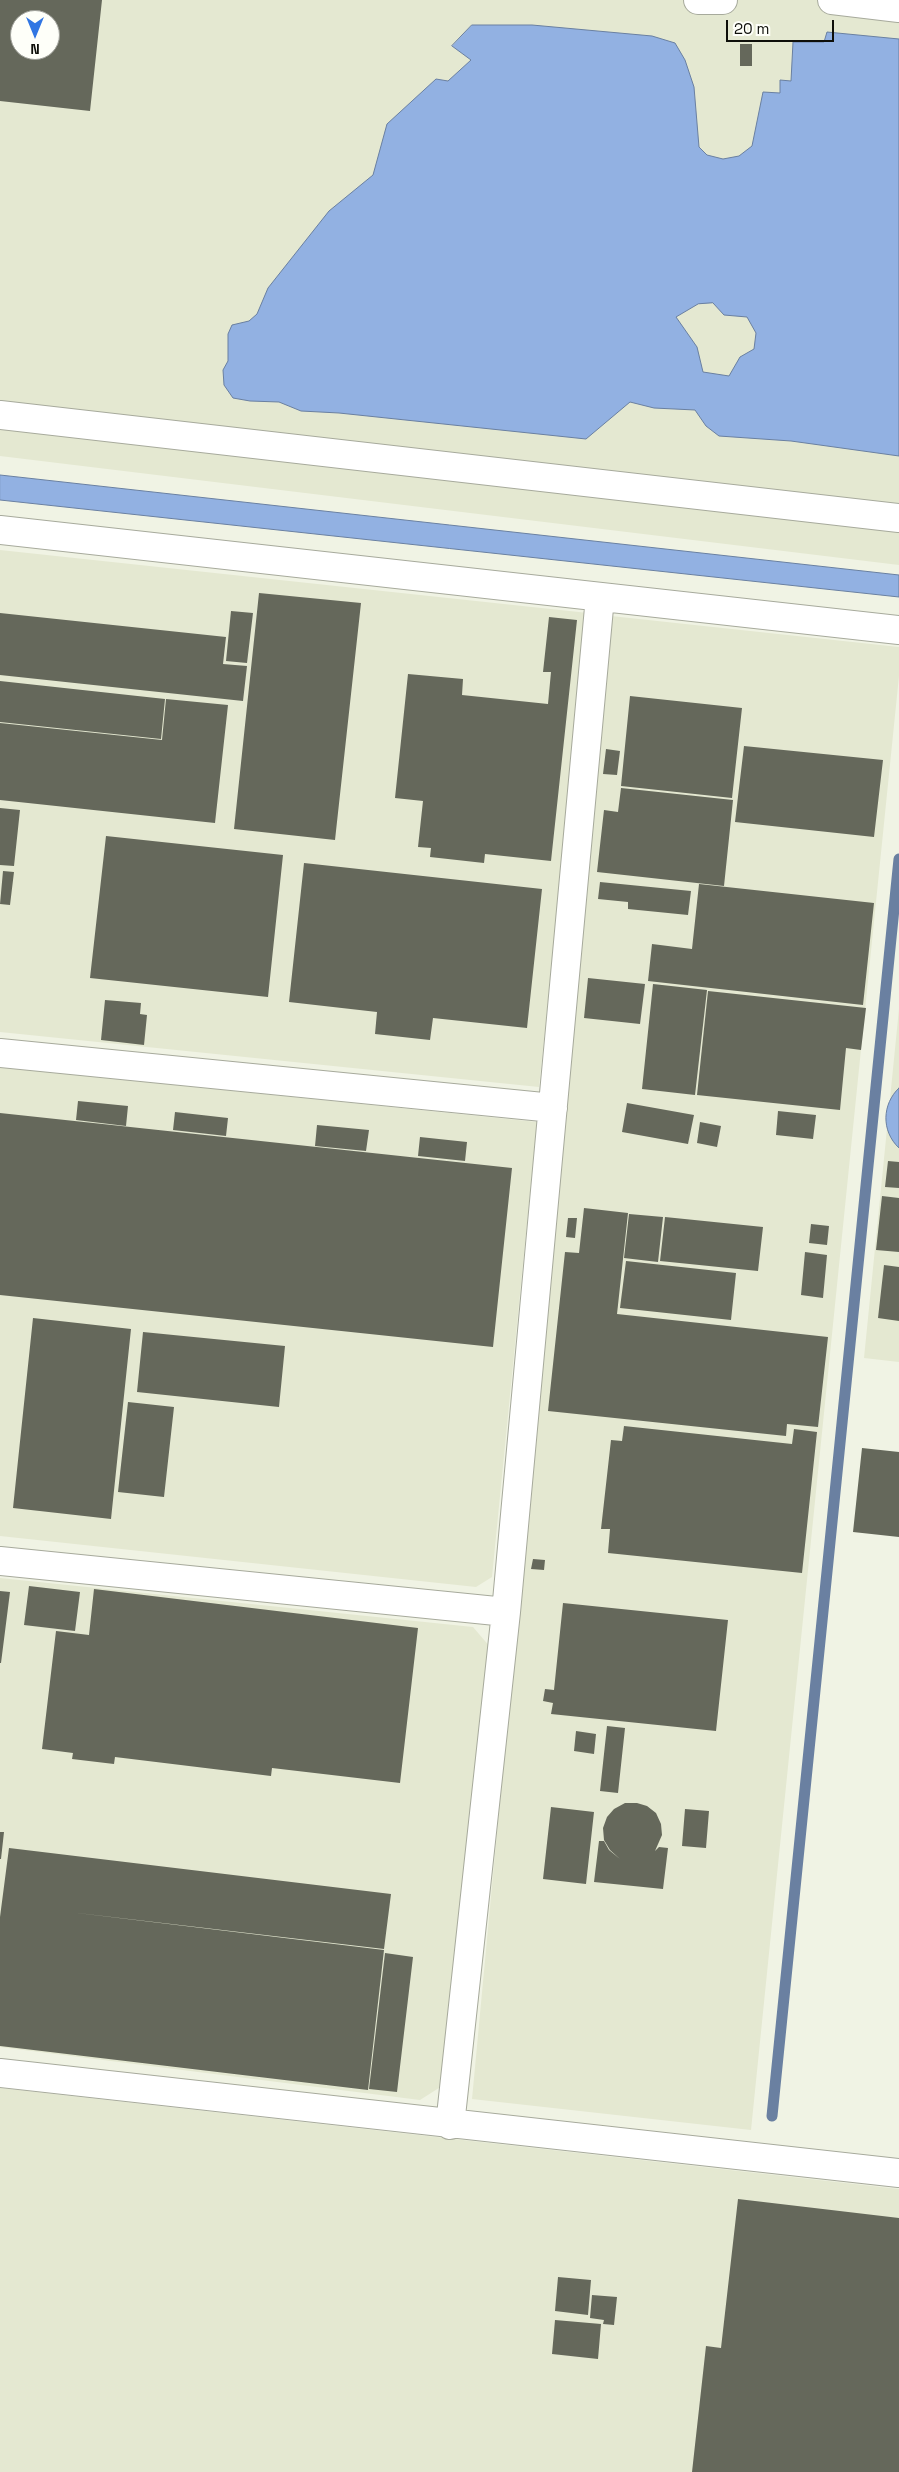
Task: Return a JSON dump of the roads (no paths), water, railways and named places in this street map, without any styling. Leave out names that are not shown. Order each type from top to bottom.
[{"type":"street","points":[[698,0],[722,0]]},
{"type":"street","points":[[832,0],[899,8]]},
{"type":"street","points":[[0,415],[899,518]]},
{"type":"street","points":[[0,530],[899,630]]},
{"type":"street","points":[[450,2125],[506,1612],[600,597]]},
{"type":"street","points":[[0,1053],[553,1108]]},
{"type":"street","points":[[0,1561],[506,1612]]},
{"type":"street","points":[[0,2073],[899,2174]]},
{"type":"water","points":[[472,25],[532,25],[652,36],[675,43],[685,60],[694,87],[699,147],[707,155],[723,159],[739,156],[752,146],[763,92],[780,93],[780,80],[791,81],[793,42],[824,42],[827,32],[899,39],[899,456],[791,441],[719,436],[706,426],[695,410],[654,408],[630,402],[586,439],[339,413],[301,411],[279,402],[250,401],[233,398],[224,385],[223,370],[228,361],[228,334],[232,325],[249,321],[257,314],[268,288],[329,211],[373,175],[387,124],[436,79],[448,81],[471,60],[452,46]],"holes":[[[713,303],[724,315],[747,317],[756,333],[754,349],[740,357],[729,376],[703,372],[697,347],[676,317],[698,304]]]},
{"type":"water","points":[[0,475],[899,575],[899,597],[0,500]]},
{"type":"water","points":[[899,1088],[899,1148],[889,1134],[886,1118],[889,1102]]},
{"type":"waterway","points":[[772,2116],[899,859]]}]
